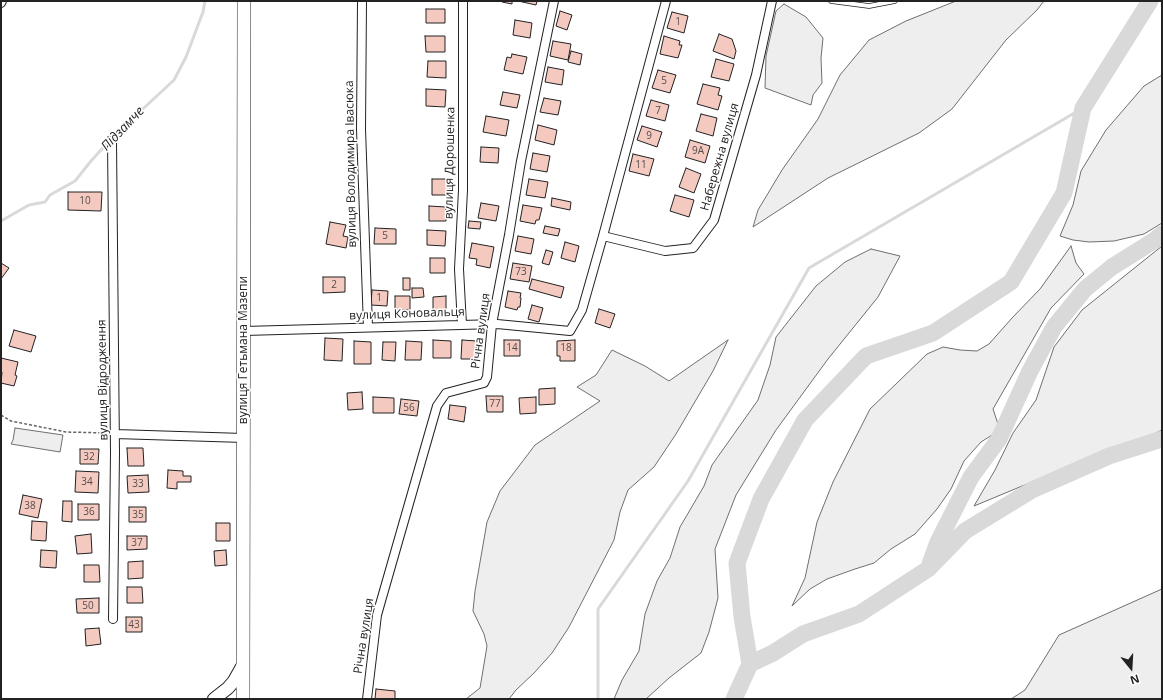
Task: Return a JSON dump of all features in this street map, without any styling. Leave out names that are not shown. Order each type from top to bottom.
[{"type":"main road","name":"вулиця Гетьмана Мазепи","points":[[243,699],[244,1]]},
{"type":"main road","points":[[214,699],[234,681],[243,665]]},
{"type":"street","name":"вулиця Володимира Івасюка","points":[[362,1],[361,129],[368,327]]},
{"type":"street","name":"вулиця Дорошенка","points":[[462,325],[459,269],[463,190],[463,1]]},
{"type":"street","name":"Річна вулиця","points":[[367,699],[377,615],[437,406],[446,393],[484,383],[487,377],[492,324],[521,161],[554,1]]},
{"type":"street","points":[[603,236],[666,1]]},
{"type":"street","name":"Набережна вулиця","points":[[603,236],[665,251],[693,248],[714,220],[756,75],[772,1]]},
{"type":"street","name":"вулиця Відродження","points":[[112,141],[115,434],[113,619]]},
{"type":"street","name":"вулиця Коновальця","points":[[244,331],[492,324],[570,331],[582,310],[603,236]]},
{"type":"street","points":[[115,434],[244,438]]},
{"type":"lane","points":[[831,1],[869,6],[895,1]]},
{"type":"path","points":[[1,415],[11,421],[66,432],[115,434]]},
{"type":"shaded area","points":[[956,1],[1044,1],[1037,10],[1006,40],[952,109],[919,133],[828,178],[753,227],[758,210],[782,170],[818,119],[840,75],[869,40],[906,21]]},
{"type":"shaded area","points":[[784,4],[806,17],[823,38],[821,58],[822,83],[813,95],[811,105],[765,88],[766,56],[776,11]]},
{"type":"shaded area","points":[[1162,75],[1162,223],[1144,234],[1114,241],[1089,242],[1073,240],[1060,236],[1073,205],[1081,171],[1106,130],[1144,86]]},
{"type":"shaded area","points":[[1071,246],[1076,263],[1084,274],[1051,308],[993,409],[1000,430],[981,442],[964,461],[951,489],[937,509],[915,534],[891,549],[874,563],[827,579],[810,589],[792,606],[805,578],[817,522],[833,482],[870,409],[927,354],[943,347],[977,351],[989,344],[1040,289]]},
{"type":"shaded area","points":[[1162,246],[1162,430],[1124,448],[1080,462],[974,506],[995,470],[1013,433],[1036,400],[1054,347],[1082,310]]},
{"type":"shaded area","points":[[871,249],[900,256],[878,297],[828,359],[776,430],[736,495],[715,549],[718,598],[709,632],[701,653],[669,678],[646,699],[614,699],[622,680],[639,651],[645,614],[657,581],[670,558],[680,527],[704,486],[712,465],[758,400],[770,365],[776,337],[816,286],[845,262]]},
{"type":"shaded area","points":[[728,340],[713,371],[676,434],[654,467],[628,490],[620,512],[614,540],[569,627],[552,653],[509,699],[466,699],[480,688],[487,646],[484,634],[473,611],[487,522],[500,491],[535,445],[600,401],[577,387],[596,375],[612,350],[645,366],[669,381]]},
{"type":"shaded area","points":[[15,428],[63,435],[60,452],[11,444]]},
{"type":"shaded area","points":[[1162,589],[1162,699],[1011,699],[1025,690],[1059,635]]},
{"type":"building","points":[[512,1],[512,4],[502,2]]},
{"type":"building","points":[[518,1],[537,1],[536,5]]},
{"type":"building","points":[[426,9],[445,9],[445,23],[426,23]]},
{"type":"building","points":[[560,11],[572,15],[567,30],[556,26]]},
{"type":"building","points":[[672,12],[688,16],[684,33],[667,28]]},
{"type":"building","points":[[515,20],[532,23],[530,38],[513,35]]},
{"type":"building","points":[[719,34],[732,39],[736,51],[734,59],[713,51]]},
{"type":"building","points":[[425,36],[445,36],[445,52],[426,52]]},
{"type":"building","points":[[664,36],[680,41],[679,45],[682,45],[678,58],[660,54]]},
{"type":"building","points":[[553,41],[571,44],[568,60],[550,56]]},
{"type":"building","points":[[571,51],[582,54],[580,65],[568,62]]},
{"type":"building","points":[[512,54],[527,57],[523,74],[504,70],[507,57],[511,58]]},
{"type":"building","points":[[716,59],[734,64],[729,81],[711,77]]},
{"type":"building","points":[[428,61],[446,61],[446,78],[427,77]]},
{"type":"building","points":[[548,67],[564,70],[562,85],[545,82]]},
{"type":"building","points":[[658,70],[676,75],[670,93],[652,88]]},
{"type":"building","points":[[703,84],[720,88],[718,95],[722,96],[718,110],[697,104]]},
{"type":"building","points":[[426,89],[446,90],[445,107],[426,106]]},
{"type":"building","points":[[503,92],[520,95],[517,108],[500,105]]},
{"type":"building","points":[[544,98],[561,101],[558,115],[540,112]]},
{"type":"building","points":[[651,100],[669,105],[665,121],[646,116]]},
{"type":"building","points":[[701,114],[717,118],[713,136],[696,131]]},
{"type":"building","points":[[486,116],[509,120],[506,136],[483,132]]},
{"type":"building","points":[[538,125],[557,130],[554,145],[535,140]]},
{"type":"building","points":[[642,126],[662,132],[657,147],[637,140]]},
{"type":"building","points":[[690,140],[710,146],[705,163],[685,157]]},
{"type":"building","points":[[481,147],[499,148],[498,163],[480,162]]},
{"type":"building","points":[[533,153],[550,156],[547,172],[530,169]]},
{"type":"building","points":[[633,154],[654,159],[649,176],[629,171]]},
{"type":"building","points":[[686,168],[701,174],[694,193],[679,187]]},
{"type":"building","points":[[432,179],[450,179],[450,195],[432,195]]},
{"type":"building","points":[[529,179],[548,182],[545,198],[526,195]]},
{"type":"building","points":[[68,192],[102,192],[101,211],[68,210]]},
{"type":"building","points":[[675,195],[694,200],[689,217],[670,211]]},
{"type":"building","points":[[552,198],[571,202],[570,210],[551,206]]},
{"type":"building","points":[[481,203],[499,206],[496,221],[478,218]]},
{"type":"building","points":[[523,205],[542,208],[539,220],[536,220],[535,224],[520,221]]},
{"type":"building","points":[[429,206],[446,207],[446,221],[429,221]]},
{"type":"building","points":[[469,221],[481,222],[480,229],[468,228]]},
{"type":"building","points":[[330,222],[346,225],[343,236],[348,237],[346,248],[326,244]]},
{"type":"building","points":[[545,226],[560,229],[558,236],[543,233]]},
{"type":"building","points":[[375,228],[396,229],[396,244],[374,244]]},
{"type":"building","points":[[427,230],[446,231],[445,246],[427,245]]},
{"type":"building","points":[[518,236],[534,239],[531,254],[515,251]]},
{"type":"building","points":[[565,242],[579,246],[575,262],[561,258]]},
{"type":"building","points":[[472,243],[494,247],[490,268],[476,265],[477,259],[469,258]]},
{"type":"building","points":[[546,250],[553,252],[549,265],[542,263]]},
{"type":"building","points":[[430,258],[445,258],[445,273],[430,273]]},
{"type":"building","points":[[1,263],[9,268],[1,279]]},
{"type":"building","points":[[513,263],[532,266],[529,282],[510,279]]},
{"type":"building","points":[[323,277],[345,277],[345,292],[323,293]]},
{"type":"building","points":[[403,278],[410,278],[410,290],[403,290]]},
{"type":"building","points":[[532,279],[564,287],[561,298],[529,289]]},
{"type":"building","points":[[412,288],[423,288],[424,297],[412,298]]},
{"type":"building","points":[[372,290],[388,291],[387,306],[371,305]]},
{"type":"building","points":[[508,291],[521,293],[520,307],[518,307],[517,310],[505,307]]},
{"type":"building","points":[[395,296],[410,296],[410,310],[395,310]]},
{"type":"building","points":[[446,296],[446,311],[433,312],[433,297]]},
{"type":"building","points":[[532,305],[543,308],[539,322],[528,319]]},
{"type":"building","points":[[599,309],[615,314],[610,328],[595,323]]},
{"type":"building","points":[[14,330],[36,336],[31,352],[9,346]]},
{"type":"building","points":[[325,338],[343,339],[342,361],[324,360]]},
{"type":"building","points":[[433,340],[451,341],[451,358],[433,358]]},
{"type":"building","points":[[462,340],[477,341],[476,359],[461,359]]},
{"type":"building","points":[[504,340],[520,340],[520,356],[504,356]]},
{"type":"building","points":[[575,340],[575,361],[560,361],[560,356],[557,356],[557,341]]},
{"type":"building","points":[[354,341],[371,342],[371,364],[354,364]]},
{"type":"building","points":[[406,341],[422,342],[421,360],[405,360]]},
{"type":"building","points":[[383,342],[396,342],[395,361],[382,360]]},
{"type":"building","points":[[1,358],[18,362],[15,375],[17,376],[14,386],[1,383]]},
{"type":"building","points":[[555,388],[555,404],[539,405],[539,389]]},
{"type":"building","points":[[362,392],[363,409],[348,410],[347,393]]},
{"type":"building","points":[[486,396],[503,396],[503,412],[487,412]]},
{"type":"building","points":[[373,397],[394,398],[394,413],[373,413]]},
{"type":"building","points":[[536,397],[536,413],[520,414],[519,398]]},
{"type":"building","points":[[401,399],[419,401],[417,416],[399,414]]},
{"type":"building","points":[[450,405],[466,407],[464,422],[448,419]]},
{"type":"building","points":[[127,448],[143,448],[144,466],[128,466]]},
{"type":"building","points":[[80,449],[99,449],[98,464],[80,464]]},
{"type":"building","points":[[168,470],[183,471],[183,476],[191,476],[191,482],[177,482],[177,489],[167,488]]},
{"type":"building","points":[[76,471],[99,472],[98,493],[75,492]]},
{"type":"building","points":[[148,475],[149,492],[128,493],[127,476]]},
{"type":"building","points":[[23,495],[42,499],[38,518],[19,514]]},
{"type":"building","points":[[63,501],[72,501],[72,522],[62,521]]},
{"type":"building","points":[[78,504],[99,504],[99,520],[78,520]]},
{"type":"building","points":[[129,507],[146,507],[146,522],[129,522]]},
{"type":"building","points":[[32,521],[47,522],[46,541],[31,540]]},
{"type":"building","points":[[216,523],[230,523],[230,541],[216,541]]},
{"type":"building","points":[[91,534],[92,553],[77,554],[75,536]]},
{"type":"building","points":[[127,536],[147,536],[147,549],[127,550]]},
{"type":"building","points":[[41,550],[57,551],[56,568],[40,567]]},
{"type":"building","points":[[226,550],[227,565],[215,566],[214,551]]},
{"type":"building","points":[[143,561],[143,578],[128,579],[128,562]]},
{"type":"building","points":[[84,565],[99,565],[100,582],[84,582]]},
{"type":"building","points":[[127,587],[142,587],[143,603],[127,603]]},
{"type":"building","points":[[99,598],[99,613],[77,613],[76,599]]},
{"type":"building","points":[[126,617],[142,617],[142,632],[126,632]]},
{"type":"building","points":[[99,628],[101,644],[86,646],[85,629]]},
{"type":"building","points":[[376,689],[395,691],[395,699],[375,699]]},
{"type":"waterway","name":"Підзамче","points":[[1,221],[29,205],[45,202],[50,195],[75,181],[119,130],[174,80],[186,57],[203,12],[205,1]]},
{"type":"waterway","points":[[734,699],[750,664],[742,617],[737,563],[761,499],[805,420],[866,356],[933,333],[1011,282],[1064,193],[1083,108],[1150,1]]},
{"type":"waterway","points":[[598,699],[598,609],[688,481],[809,268],[1083,108]]},
{"type":"waterway","points":[[930,564],[938,542],[971,477],[999,439],[1030,371],[1054,327],[1085,289],[1112,267],[1162,234]]},
{"type":"waterway","points":[[750,664],[773,653],[803,634],[859,614],[928,569],[965,531],[1032,490],[1109,456],[1162,439]]}]
